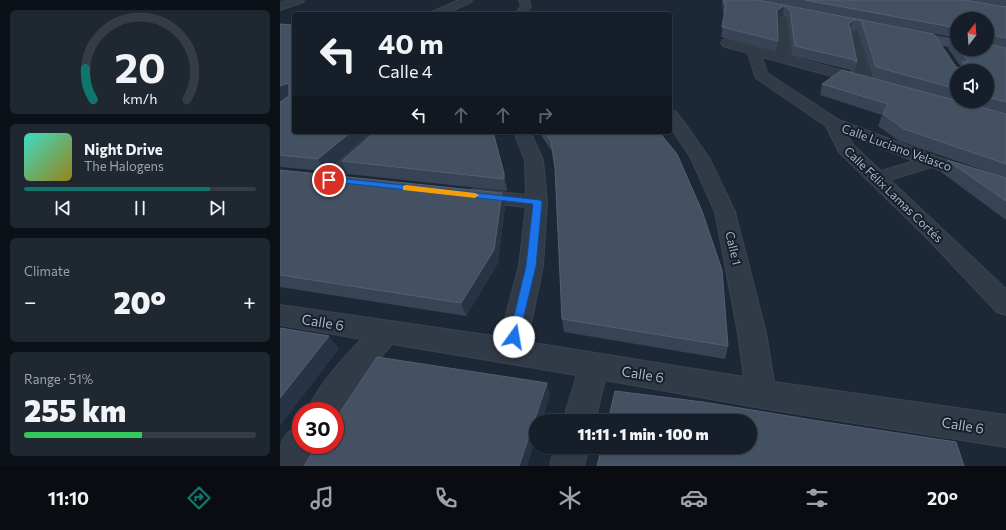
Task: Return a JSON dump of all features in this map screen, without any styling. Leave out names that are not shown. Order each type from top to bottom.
[{"type":"main road","points":[[776,8],[787,15]]},
{"type":"main road","points":[[950,33],[900,28],[935,40],[950,43]]},
{"type":"street","points":[[280,8],[299,0]]},
{"type":"street","points":[[440,12],[467,0]]},
{"type":"street","points":[[522,12],[526,6],[524,0]]},
{"type":"street","points":[[785,59],[787,15]]},
{"type":"street","points":[[855,27],[864,81]]},
{"type":"street","points":[[935,40],[946,57]]},
{"type":"street","points":[[727,43],[879,85]]},
{"type":"street","points":[[754,51],[761,75],[833,123]]},
{"type":"street","name":"Calle 1","points":[[672,118],[700,158],[725,212],[752,333],[761,394]]},
{"type":"street","name":"Calle Luciano Velasco","points":[[833,123],[931,161],[1006,186]]},
{"type":"street","name":"Calle Félix Lamas Cortés","points":[[833,123],[845,148],[934,232],[1006,305]]},
{"type":"street","points":[[329,180],[381,134]]},
{"type":"street","points":[[511,351],[531,266],[538,202],[534,160],[523,134]]},
{"type":"street","points":[[876,178],[910,169],[931,161]]},
{"type":"street","points":[[308,177],[352,182]]},
{"type":"street","points":[[452,193],[538,202]]},
{"type":"street","name":"Calle 6","points":[[280,315],[511,351],[761,394],[1006,431]]},
{"type":"street","points":[[329,402],[356,364],[387,331]]},
{"type":"street","points":[[581,414],[594,366]]},
{"type":"street","points":[[283,466],[292,454]]},
{"type":"street","points":[[567,466],[570,454]]},
{"type":"building","points":[[724,0],[758,0],[934,34],[954,64],[950,64],[950,87],[876,67],[861,20],[853,20],[849,24],[857,62],[854,61],[855,60],[795,46],[790,10],[784,6],[777,10],[778,41],[722,27],[726,4],[724,4]]},
{"type":"building","points":[[805,0],[965,0],[1006,6],[1006,38],[994,35],[994,12],[950,12],[950,27]]},
{"type":"building","points":[[280,24],[292,25],[292,134],[349,134],[318,159],[280,155],[280,102],[289,96],[289,83],[280,86]]},
{"type":"building","points":[[994,45],[1006,48],[1006,102],[994,99],[994,64],[963,64],[963,62],[968,61],[965,56],[994,56]]},
{"type":"building","points":[[842,70],[950,99],[950,108],[984,108],[1006,114],[1006,164],[904,129],[883,114],[888,104],[822,84]]},
{"type":"building","points":[[373,134],[494,134],[504,173],[504,179],[342,161]]},
{"type":"building","points":[[546,134],[661,134],[677,154],[702,211],[722,270],[728,346],[562,319],[555,168],[551,141]]},
{"type":"building","points":[[947,160],[1006,178],[1006,201]]},
{"type":"building","points":[[280,170],[502,193],[494,250],[461,303],[280,275]]},
{"type":"building","points":[[280,328],[329,336],[280,398]]},
{"type":"building","points":[[377,357],[547,383],[537,414],[529,414],[529,436],[519,466],[304,466],[312,454],[344,454],[344,406]]},
{"type":"building","points":[[615,391],[703,402],[956,442],[964,466],[597,466],[600,454],[757,454],[757,414],[610,414]]},
{"type":"slow traffic","points":[[406,188],[475,195]]},
{"type":"route","points":[[329,180],[538,202],[531,266],[514,337]]}]
